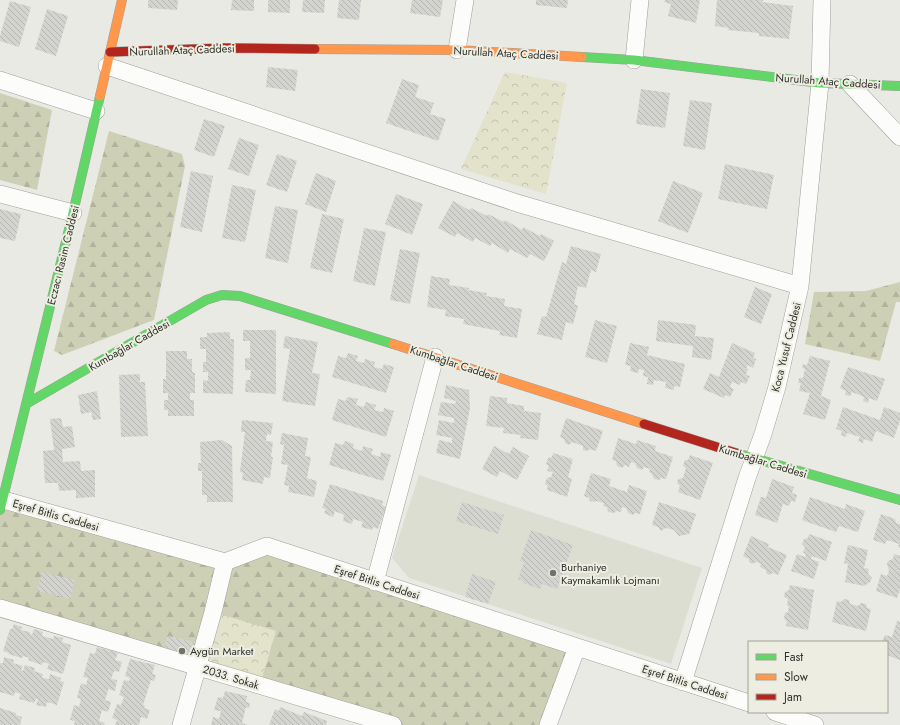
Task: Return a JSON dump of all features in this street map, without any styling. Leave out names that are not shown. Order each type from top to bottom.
[{"type":"main road","name":"Eczacı Rasim Caddesi","points":[[1,503],[73,213],[122,0]]},
{"type":"main road","name":"Nurullah Ataç Caddesi","points":[[108,59],[224,48],[457,50],[634,60],[820,83],[900,86]]},
{"type":"main road","name":"Kumbağlar Caddesi","points":[[26,404],[206,300],[222,295],[240,296],[754,459],[900,500]]},
{"type":"street","points":[[457,50],[465,0]]},
{"type":"street","points":[[634,60],[640,0]]},
{"type":"street","name":"Koca Yusuf Caddesi","points":[[683,682],[777,387],[800,286],[820,83],[822,0]]},
{"type":"street","points":[[108,59],[517,203],[800,286]]},
{"type":"street","points":[[0,80],[96,111]]},
{"type":"street","points":[[850,84],[900,138]]},
{"type":"street","points":[[0,194],[73,213]]},
{"type":"street","points":[[375,582],[435,357]]},
{"type":"street","name":"Eşref Bitlis Caddesi","points":[[1,503],[225,562],[267,546],[748,704]]},
{"type":"street","points":[[181,725],[213,612],[225,562]]},
{"type":"street","name":"2033. Sokak","points":[[0,608],[197,667],[370,722],[393,725]]},
{"type":"street","points":[[548,725],[577,647]]},
{"type":"street","points":[[778,713],[815,725]]},
{"type":"shaded area","name":"Burhaniye Kaymakamlık Lojmanı","points":[[419,475],[702,568],[671,664],[409,578],[392,558]]},
{"type":"green space","points":[[505,72],[567,83],[546,194],[461,169]]},
{"type":"green space","points":[[0,93],[52,110],[37,190],[0,180]]},
{"type":"green space","points":[[109,131],[182,154],[185,166],[154,320],[62,355],[54,351]]},
{"type":"green space","points":[[900,282],[900,302],[896,302],[880,361],[805,344],[814,292],[866,291]]},
{"type":"green space","points":[[2,500],[225,562],[267,546],[577,647],[548,725],[393,725],[260,685],[203,645],[168,636],[162,657],[0,608],[0,510]]},
{"type":"green space","points":[[213,612],[276,631],[260,685],[197,667]]},
{"type":"building","points":[[148,0],[178,0],[177,10],[148,8]]},
{"type":"building","points":[[232,0],[254,0],[254,11],[231,10]]},
{"type":"building","points":[[268,0],[290,0],[290,13],[268,12]]},
{"type":"building","points":[[303,0],[325,0],[324,13],[302,12]]},
{"type":"building","points":[[339,0],[361,0],[359,20],[337,18]]},
{"type":"building","points":[[412,0],[443,0],[440,17],[410,13]]},
{"type":"building","points":[[536,0],[568,0],[567,8],[536,5]]},
{"type":"building","points":[[665,0],[700,0],[696,23],[668,16],[671,4],[664,2]]},
{"type":"building","points":[[717,0],[763,0],[762,2],[793,6],[789,39],[759,36],[759,33],[728,30],[729,28],[715,26]]},
{"type":"building","points":[[10,1],[31,7],[19,47],[0,41],[0,36]]},
{"type":"building","points":[[47,9],[68,16],[56,56],[35,49]]},
{"type":"building","points":[[268,67],[298,70],[295,91],[266,87]]},
{"type":"building","points":[[402,79],[419,85],[415,97],[434,103],[430,114],[446,119],[438,141],[386,123]]},
{"type":"building","points":[[641,89],[670,93],[665,128],[636,124]]},
{"type":"building","points":[[690,100],[712,103],[705,150],[683,146]]},
{"type":"building","points":[[204,119],[225,126],[214,157],[194,150]]},
{"type":"building","points":[[239,138],[259,145],[249,176],[228,169]]},
{"type":"building","points":[[277,154],[297,161],[287,192],[266,185]]},
{"type":"building","points":[[725,164],[774,175],[767,209],[718,199]]},
{"type":"building","points":[[191,171],[213,176],[202,232],[180,227]]},
{"type":"building","points":[[316,173],[336,181],[326,212],[305,204]]},
{"type":"building","points":[[673,181],[703,193],[688,233],[658,221]]},
{"type":"building","points":[[232,185],[256,190],[245,242],[222,238]]},
{"type":"building","points":[[396,194],[423,204],[412,235],[385,224]]},
{"type":"building","points":[[453,201],[469,210],[471,208],[504,222],[505,220],[522,230],[523,227],[540,236],[541,234],[554,241],[544,261],[530,254],[527,258],[510,249],[508,253],[492,243],[490,246],[475,238],[473,242],[457,233],[455,237],[438,228]]},
{"type":"building","points":[[275,206],[298,210],[288,263],[265,258]]},
{"type":"building","points":[[0,209],[21,214],[15,241],[0,238]]},
{"type":"building","points":[[322,214],[344,219],[332,273],[310,268]]},
{"type":"building","points":[[364,228],[386,232],[375,286],[353,281]]},
{"type":"building","points":[[571,246],[601,254],[596,272],[591,270],[586,288],[578,286],[574,304],[578,306],[573,324],[566,322],[562,340],[537,334],[542,316],[546,317],[562,262],[566,264]]},
{"type":"building","points":[[400,249],[420,253],[410,304],[390,300]]},
{"type":"building","points":[[431,276],[450,279],[449,285],[487,293],[486,296],[505,299],[504,306],[522,309],[517,338],[499,335],[500,331],[463,324],[464,319],[445,316],[446,310],[427,307]]},
{"type":"building","points":[[755,287],[772,294],[761,324],[744,317]]},
{"type":"building","points":[[595,320],[617,326],[607,363],[585,357]]},
{"type":"building","points":[[658,320],[696,325],[695,336],[714,338],[711,360],[692,357],[693,346],[656,341]]},
{"type":"building","points":[[243,330],[276,330],[276,394],[245,392],[246,380],[250,380],[251,370],[245,370],[245,358],[250,358],[250,341],[243,341]]},
{"type":"building","points":[[230,332],[230,339],[234,339],[233,394],[203,393],[203,380],[208,381],[208,372],[203,372],[203,362],[206,362],[206,349],[200,349],[200,337],[207,337],[207,333]]},
{"type":"building","points":[[285,336],[318,342],[312,373],[320,374],[315,406],[282,401],[290,349],[283,348]]},
{"type":"building","points":[[630,343],[649,347],[647,355],[685,364],[680,387],[674,386],[674,390],[665,388],[666,382],[654,380],[653,385],[647,384],[648,377],[643,376],[644,370],[639,369],[638,373],[630,371],[631,366],[625,365]]},
{"type":"building","points":[[732,343],[755,353],[753,358],[756,359],[753,368],[748,365],[746,369],[748,369],[746,375],[750,376],[746,384],[741,382],[740,385],[732,382],[730,387],[734,389],[730,397],[725,395],[724,398],[703,389],[710,373],[719,377]]},
{"type":"building","points":[[166,351],[187,351],[187,359],[192,359],[192,372],[195,373],[195,393],[190,393],[190,400],[194,400],[194,416],[168,416],[168,410],[164,410],[164,400],[168,400],[168,393],[163,393],[163,379],[166,379]]},
{"type":"building","points":[[348,353],[358,356],[356,361],[364,363],[365,359],[375,362],[374,367],[382,369],[384,364],[394,367],[386,393],[332,377],[338,356],[346,358]]},
{"type":"building","points":[[810,356],[830,361],[821,396],[831,400],[825,420],[803,414],[810,393],[799,391],[801,383],[798,383],[799,378],[803,378],[805,369],[802,368],[803,364],[807,365]]},
{"type":"building","points":[[848,367],[885,379],[877,401],[869,398],[868,403],[863,401],[864,397],[852,392],[850,396],[845,395],[846,391],[840,388]]},
{"type":"building","points":[[140,374],[140,382],[145,382],[148,436],[121,437],[119,375]]},
{"type":"building","points":[[446,385],[469,390],[470,408],[460,459],[436,453],[439,440],[452,443],[452,438],[436,435],[439,420],[454,423],[454,418],[438,415],[441,402],[455,404],[456,401],[444,398]]},
{"type":"building","points":[[97,391],[101,419],[93,420],[91,412],[81,414],[78,395]]},
{"type":"building","points":[[490,396],[507,398],[507,403],[524,406],[524,411],[541,413],[538,440],[520,438],[521,435],[503,433],[504,428],[486,426]]},
{"type":"building","points":[[347,397],[358,399],[356,405],[364,407],[366,402],[376,405],[374,410],[383,412],[384,408],[394,411],[386,437],[332,420],[338,399],[346,401]]},
{"type":"building","points":[[843,407],[880,420],[884,407],[900,413],[900,420],[894,438],[876,431],[872,442],[864,439],[863,443],[858,441],[860,437],[847,433],[846,437],[841,435],[842,431],[836,429]]},
{"type":"building","points":[[61,418],[63,427],[72,426],[75,447],[62,449],[63,462],[80,461],[81,471],[95,470],[95,497],[76,498],[76,490],[59,491],[58,483],[45,483],[43,451],[54,450],[50,419]]},
{"type":"building","points":[[566,418],[603,431],[596,451],[590,449],[587,451],[583,450],[583,446],[572,442],[569,445],[565,443],[564,439],[560,437]]},
{"type":"building","points":[[242,420],[273,423],[271,435],[267,434],[266,441],[273,442],[271,457],[273,457],[270,478],[264,477],[263,484],[242,480],[243,473],[240,472],[245,432],[241,432]]},
{"type":"building","points":[[282,433],[308,438],[305,456],[311,457],[307,478],[317,481],[314,497],[288,492],[289,486],[284,485],[288,465],[281,464],[284,445],[280,444]]},
{"type":"building","points":[[618,438],[636,444],[637,440],[656,446],[655,451],[673,457],[666,479],[654,479],[652,474],[649,472],[650,469],[644,467],[642,470],[637,468],[635,463],[631,462],[629,467],[625,465],[622,468],[617,466],[616,461],[612,460]]},
{"type":"building","points":[[222,440],[232,446],[233,502],[207,502],[207,495],[202,495],[202,471],[198,471],[198,463],[201,463],[200,442]]},
{"type":"building","points":[[345,441],[354,444],[353,448],[362,451],[363,446],[373,449],[371,454],[380,457],[381,452],[391,455],[383,481],[329,465],[335,443],[343,445]]},
{"type":"building","points":[[494,446],[509,454],[513,447],[529,456],[517,480],[500,471],[497,477],[482,469]]},
{"type":"building","points":[[553,453],[573,459],[568,477],[572,479],[567,497],[547,490],[548,486],[545,484],[547,478],[551,477],[553,472],[547,471],[549,466],[546,464],[548,458],[552,457]]},
{"type":"building","points":[[690,455],[713,463],[700,500],[678,492],[680,486],[677,483],[678,479],[683,478],[686,468],[683,466],[685,460],[688,460]]},
{"type":"building","points":[[591,473],[611,479],[609,486],[627,492],[629,485],[647,491],[640,514],[635,513],[633,515],[628,513],[626,508],[622,507],[621,512],[608,512],[607,507],[603,506],[604,503],[590,501],[589,498],[584,496]]},
{"type":"building","points":[[772,479],[794,487],[792,493],[797,495],[795,502],[791,501],[789,506],[783,504],[777,523],[755,515],[761,497],[766,498]]},
{"type":"building","points":[[330,484],[383,501],[382,505],[386,507],[378,529],[373,527],[372,530],[361,527],[363,522],[353,519],[352,524],[343,521],[344,515],[335,511],[333,517],[324,513],[326,509],[322,508]]},
{"type":"building","points":[[810,497],[845,509],[846,504],[865,511],[858,532],[839,526],[836,532],[802,520]]},
{"type":"building","points":[[462,502],[504,515],[498,534],[456,521]]},
{"type":"building","points":[[659,502],[696,514],[689,534],[679,536],[674,530],[666,528],[661,531],[658,527],[652,525]]},
{"type":"building","points":[[881,514],[895,519],[896,523],[900,524],[900,548],[898,547],[899,544],[887,540],[885,544],[873,540]]},
{"type":"building","name":"Burhaniye Kaymakamlık Lojmanı","points":[[531,530],[573,545],[557,589],[542,584],[540,589],[523,583],[523,581],[518,579],[524,562],[520,561]]},
{"type":"building","points":[[809,534],[832,542],[826,561],[812,556],[811,559],[819,562],[814,579],[791,571],[797,554],[805,557],[806,554],[803,553],[805,547],[802,544],[804,539],[808,538]]},
{"type":"building","points":[[751,536],[769,544],[768,547],[787,555],[778,575],[773,573],[769,575],[766,573],[766,570],[760,567],[761,564],[756,562],[752,564],[749,562],[749,559],[743,556]]},
{"type":"building","points":[[848,545],[868,550],[864,568],[869,569],[868,574],[872,578],[870,582],[864,586],[845,582],[848,564],[844,563]]},
{"type":"building","points":[[894,554],[900,556],[900,589],[897,598],[876,591],[881,574],[887,576],[889,571],[887,564],[888,561],[893,559]]},
{"type":"building","points":[[42,572],[75,580],[71,599],[37,591]]},
{"type":"building","points":[[472,574],[496,582],[488,604],[465,597]]},
{"type":"building","points":[[790,585],[814,590],[808,630],[786,626],[787,622],[784,618],[785,613],[788,612],[789,606],[787,606],[788,599],[784,597],[785,592],[789,590]]},
{"type":"building","points":[[844,599],[849,600],[850,604],[858,606],[861,603],[866,604],[867,608],[871,609],[866,631],[832,622],[837,601],[841,602]]},
{"type":"building","points":[[897,621],[900,622],[900,660],[888,655],[888,641],[882,641],[885,635],[892,637]]},
{"type":"building","points":[[14,624],[22,627],[21,630],[30,632],[32,635],[34,629],[43,632],[42,636],[53,639],[54,636],[63,638],[62,642],[71,645],[63,674],[47,669],[49,664],[43,662],[42,665],[28,660],[29,658],[23,656],[22,658],[3,651],[10,629],[12,629]]},
{"type":"building","name":"Aygün Market","points":[[168,636],[203,645],[197,667],[162,657]]},
{"type":"building","points":[[97,647],[118,653],[115,660],[122,662],[119,672],[114,671],[111,679],[117,680],[115,691],[108,689],[105,700],[111,702],[108,712],[102,710],[99,721],[105,723],[104,725],[74,725],[75,721],[70,720],[74,705],[79,707],[81,699],[77,698],[81,683],[86,685],[88,678],[83,677],[90,653],[95,654]]},
{"type":"building","points":[[4,657],[14,660],[13,663],[23,666],[21,670],[23,671],[25,665],[35,668],[34,671],[43,674],[42,678],[49,679],[50,674],[61,678],[60,681],[64,682],[57,705],[47,702],[46,707],[36,705],[38,699],[36,699],[34,703],[19,699],[21,694],[15,692],[14,696],[0,692],[0,663],[3,663]]},
{"type":"building","points":[[130,659],[155,665],[152,674],[156,675],[154,681],[151,680],[143,705],[145,706],[144,708],[150,710],[147,719],[141,717],[139,725],[115,725],[117,720],[112,718],[117,704],[121,705],[124,697],[119,695],[124,680],[129,681],[130,678],[125,676]]},
{"type":"building","points":[[225,691],[247,696],[246,702],[250,703],[249,708],[246,707],[242,723],[247,725],[211,725],[213,717],[219,719],[221,711],[214,710],[218,697],[223,698]]},
{"type":"building","points":[[280,707],[302,716],[304,712],[327,721],[326,725],[269,725],[275,709],[279,711]]},
{"type":"building","points":[[0,708],[16,713],[16,715],[22,717],[20,725],[0,725]]},
{"type":"traffic: fast","points":[[582,57],[634,60],[820,83],[900,86]]},
{"type":"traffic: fast","points":[[0,510],[73,213],[100,96]]},
{"type":"traffic: fast","points":[[26,404],[206,300],[222,295],[240,296],[393,344]]},
{"type":"traffic: fast","points":[[736,453],[900,500]]},
{"type":"traffic: slow","points":[[100,96],[122,0]]},
{"type":"traffic: slow","points":[[315,49],[457,50],[582,57]]},
{"type":"traffic: slow","points":[[393,344],[644,424]]},
{"type":"traffic: jam","points":[[110,52],[224,48],[315,49]]},
{"type":"traffic: jam","points":[[644,424],[736,453]]},
{"type":"place","name":"Burhaniye Kaymakamlık Lojmanı","points":[[553,573]]},
{"type":"place","name":"Aygün Market","points":[[182,651]]}]
